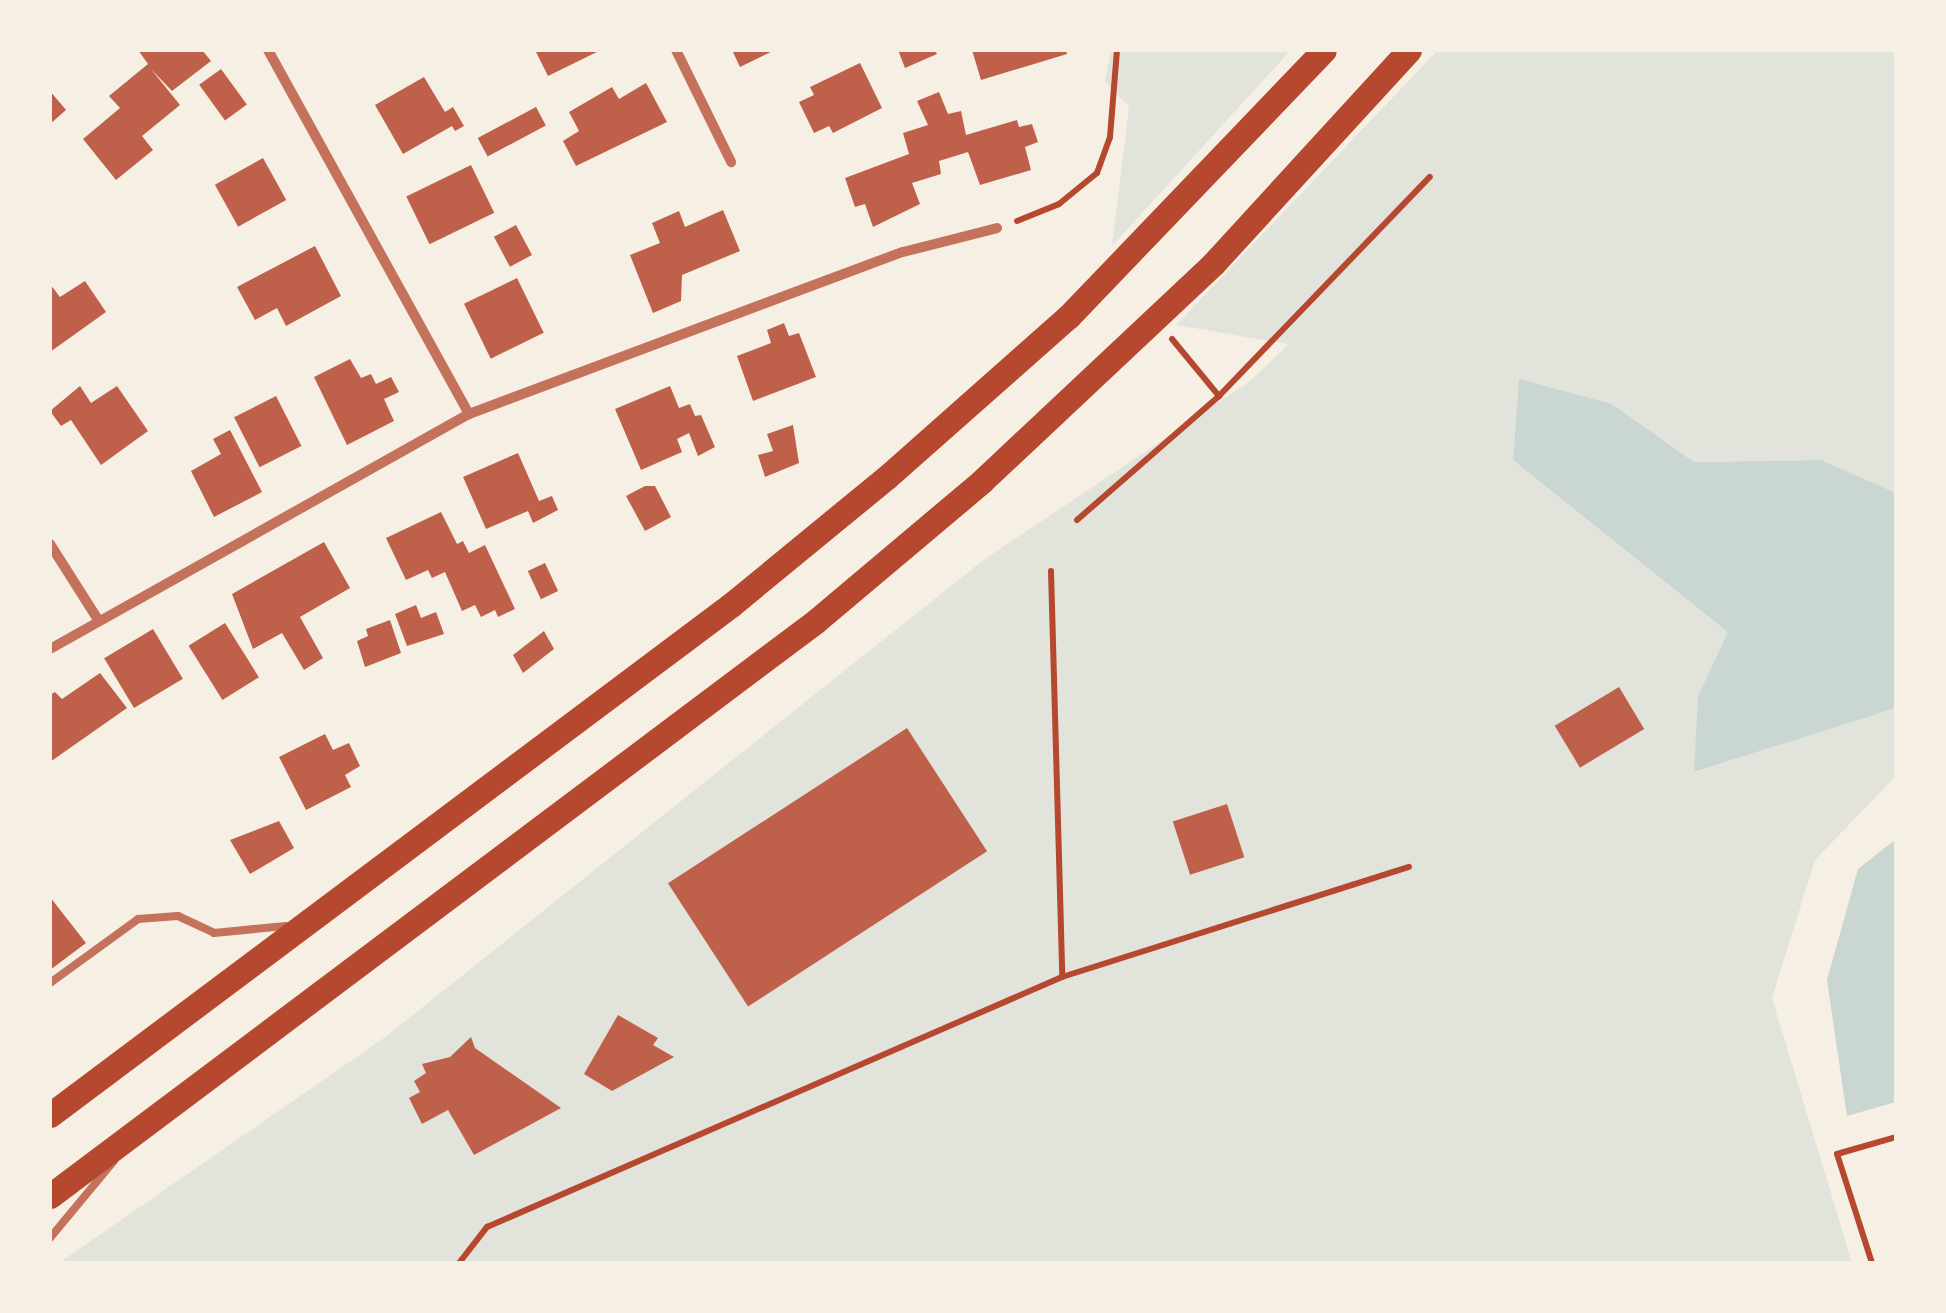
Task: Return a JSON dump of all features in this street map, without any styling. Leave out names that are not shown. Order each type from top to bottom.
[{"type":"main road","points":[[50,1115],[730,606],[925,444],[1069,316],[1324,50]]},
{"type":"main road","points":[[50,1196],[816,621],[982,481],[1156,319],[1410,50]]},
{"type":"street","points":[[268,50],[468,414]]},
{"type":"street","points":[[676,50],[731,162]]},
{"type":"street","points":[[50,649],[97,618],[468,414],[903,252],[997,228]]},
{"type":"street","points":[[50,544],[97,618]]},
{"type":"lane","points":[[50,983],[138,919],[178,916],[214,933],[306,924]]},
{"type":"lane","points":[[50,1238],[144,1126]]},
{"type":"path","points":[[997,228],[1059,204],[1097,174],[1110,137],[1117,50]]},
{"type":"path","points":[[1078,520],[1219,396],[1430,177]]},
{"type":"path","points":[[1156,319],[1219,396]]},
{"type":"path","points":[[1051,571],[1062,976]]},
{"type":"path","points":[[459,1263],[487,1227],[1062,976],[1409,867]]},
{"type":"path","points":[[1872,1263],[1836,1154],[1896,1136]]},
{"type":"shaded area","points":[[1111,50],[1291,50],[1112,246],[1129,107],[1105,82]]},
{"type":"shaded area","points":[[1438,50],[1896,50],[1896,493],[1821,460],[1694,462],[1612,404],[1519,380],[1513,459],[1729,632],[1698,696],[1695,772],[1896,708],[1896,776],[1815,860],[1772,998],[1852,1263],[59,1263],[384,1038],[982,561],[1249,382],[1289,344],[1176,325]]},
{"type":"shaded area","points":[[1519,379],[1612,404],[1694,462],[1821,460],[1896,493],[1896,708],[1694,772],[1698,696],[1728,632],[1513,460]]},
{"type":"shaded area","points":[[1896,839],[1896,1102],[1847,1116],[1827,980],[1858,869]]},
{"type":"building","points":[[138,50],[202,50],[211,61],[172,91],[151,69],[180,105],[142,136],[153,150],[116,180],[83,139],[120,108],[109,96],[148,64]]},
{"type":"building","points":[[535,50],[601,50],[548,76]]},
{"type":"building","points":[[732,50],[775,50],[740,67]]},
{"type":"building","points":[[898,50],[935,50],[937,54],[905,68]]},
{"type":"building","points":[[972,50],[1066,50],[1067,54],[981,80]]},
{"type":"building","points":[[860,63],[882,108],[833,133],[829,126],[814,133],[799,102],[814,95],[810,87]]},
{"type":"building","points":[[221,69],[247,105],[225,120],[199,85]]},
{"type":"building","points":[[424,77],[445,112],[453,107],[464,126],[455,131],[452,126],[403,154],[375,105]]},
{"type":"building","points":[[646,83],[667,122],[576,166],[563,141],[579,131],[569,112],[612,87],[619,99]]},
{"type":"building","points":[[50,91],[66,110],[50,124]]},
{"type":"building","points":[[939,92],[948,114],[961,111],[966,135],[1017,120],[1019,127],[1032,124],[1038,142],[1025,147],[1031,170],[980,185],[968,152],[939,161],[941,174],[912,183],[920,204],[873,227],[865,204],[855,207],[845,178],[909,154],[903,133],[928,125],[917,101]]},
{"type":"building","points":[[536,107],[546,126],[488,157],[478,138]]},
{"type":"building","points":[[263,158],[286,200],[238,227],[215,185]]},
{"type":"building","points":[[471,165],[494,213],[430,244],[406,197]]},
{"type":"building","points":[[723,210],[740,251],[682,275],[681,301],[653,313],[630,255],[660,243],[652,223],[679,211],[685,227]]},
{"type":"building","points":[[516,225],[532,255],[510,267],[494,237]]},
{"type":"building","points":[[315,246],[341,296],[286,326],[277,308],[255,320],[237,287]]},
{"type":"building","points":[[517,278],[544,333],[491,359],[464,304]]},
{"type":"building","points":[[85,281],[106,312],[50,352],[50,284],[60,297]]},
{"type":"building","points":[[784,323],[789,336],[799,333],[816,377],[753,401],[737,356],[771,343],[767,330]]},
{"type":"building","points":[[350,359],[361,378],[371,374],[376,384],[391,377],[399,392],[384,399],[394,421],[347,445],[314,377]]},
{"type":"building","points":[[80,386],[91,403],[117,386],[148,431],[101,465],[71,420],[61,426],[50,411]]},
{"type":"building","points":[[670,386],[679,408],[690,404],[695,416],[701,415],[715,447],[698,456],[689,433],[677,439],[682,452],[641,470],[615,409]]},
{"type":"building","points":[[276,396],[301,446],[260,467],[234,417]]},
{"type":"building","points":[[793,425],[799,463],[765,477],[758,455],[773,451],[767,434]]},
{"type":"building","points":[[230,430],[262,492],[214,517],[191,471],[221,454],[213,439]]},
{"type":"building","points":[[518,453],[539,501],[552,496],[558,510],[533,523],[528,511],[486,529],[463,477]]},
{"type":"building","points":[[645,486],[655,486],[671,517],[645,531],[626,496]]},
{"type":"building","points":[[441,512],[457,544],[463,541],[469,553],[485,545],[515,609],[498,617],[495,610],[481,617],[475,605],[462,611],[445,572],[432,578],[428,570],[406,580],[386,538]]},
{"type":"building","points":[[324,542],[350,588],[300,617],[323,658],[304,670],[282,633],[253,649],[232,594]]},
{"type":"building","points":[[545,563],[558,591],[541,599],[528,571]]},
{"type":"building","points":[[416,605],[421,618],[436,612],[444,634],[407,646],[395,614]]},
{"type":"building","points":[[390,620],[401,653],[365,667],[357,641],[368,636],[366,629]]},
{"type":"building","points":[[225,623],[259,677],[222,700],[189,646]]},
{"type":"building","points":[[153,629],[183,679],[134,708],[104,658]]},
{"type":"building","points":[[544,631],[554,649],[523,673],[513,655]]},
{"type":"building","points":[[100,673],[127,708],[50,762],[50,695],[55,692],[62,699]]},
{"type":"building","points":[[1619,687],[1644,729],[1580,768],[1555,726]]},
{"type":"building","points":[[907,728],[987,851],[748,1007],[668,883]]},
{"type":"building","points":[[325,734],[333,750],[349,743],[360,766],[345,775],[351,787],[306,810],[279,757]]},
{"type":"building","points":[[1227,804],[1244,857],[1190,875],[1173,822]]},
{"type":"building","points":[[279,821],[294,848],[250,874],[230,840]]},
{"type":"building","points":[[50,897],[86,943],[50,970]]},
{"type":"building","points":[[618,1015],[658,1038],[653,1045],[674,1057],[612,1091],[584,1074]]},
{"type":"building","points":[[471,1037],[475,1048],[561,1108],[474,1155],[448,1110],[422,1124],[409,1098],[420,1092],[414,1081],[426,1073],[422,1064],[450,1057]]}]
